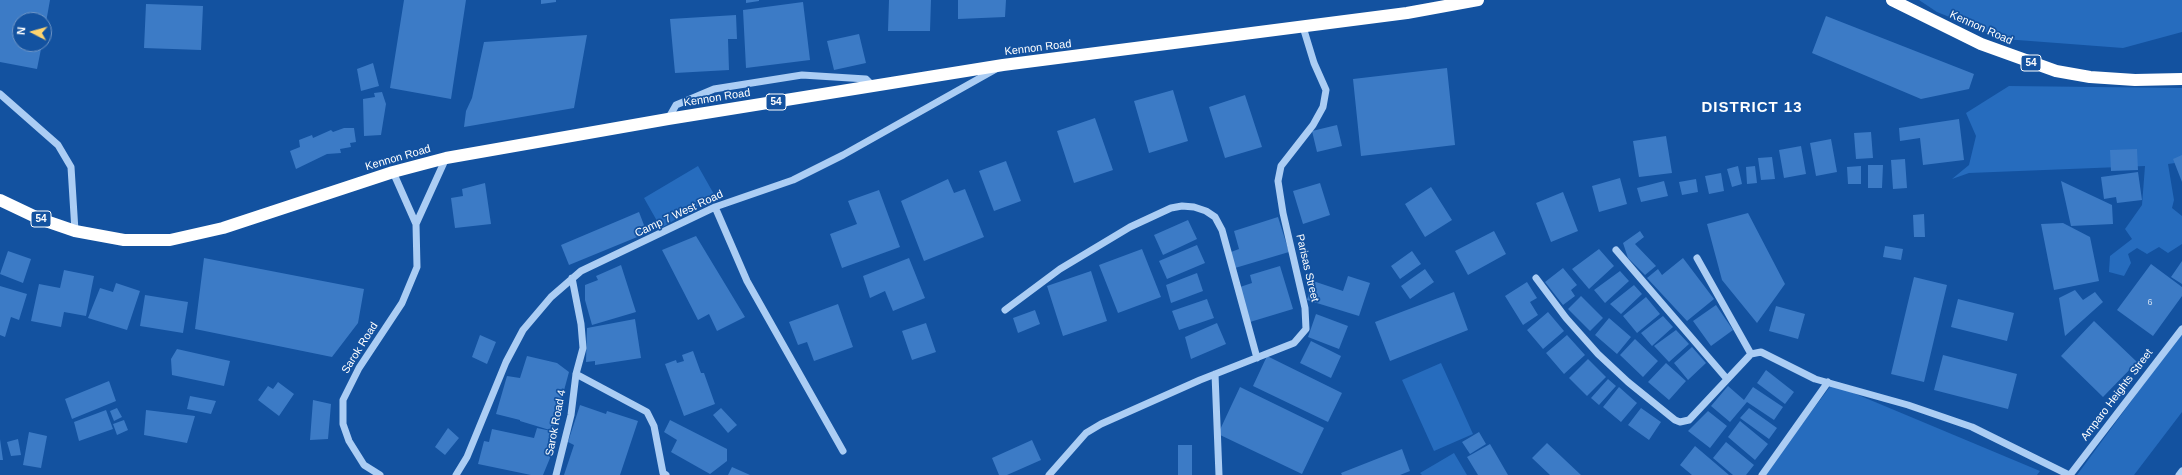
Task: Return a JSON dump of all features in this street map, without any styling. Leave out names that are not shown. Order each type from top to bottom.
[{"type":"highway","name":"Kennon Road","points":[[0,200],[40,219],[75,231],[124,240],[170,240],[241,223],[393,172],[446,158],[668,119],[1003,65],[1408,13],[1478,0]]},
{"type":"highway","name":"Kennon Road","points":[[1892,0],[1981,44],[2056,71],[2090,77],[2135,80],[2182,79]]},
{"type":"street","name":"Parisas Street","points":[[1049,475],[1086,433],[1101,424],[1215,374],[1294,343],[1303,334],[1307,324],[1279,194],[1278,181],[1281,166],[1313,125],[1323,107],[1326,90],[1314,63],[1303,27]]},
{"type":"street","name":"Camp 7 West Road","points":[[456,475],[467,457],[506,362],[523,330],[551,297],[581,271],[715,207],[793,180],[843,155],[1003,65]]},
{"type":"street","points":[[668,119],[676,105],[714,89],[802,75],[866,79],[874,86]]},
{"type":"street","points":[[0,94],[58,145],[72,167],[75,231]]},
{"type":"street","name":"Sarok Road","points":[[416,224],[446,158]]},
{"type":"street","name":"Sarok Road","points":[[380,475],[364,464],[349,441],[343,424],[343,400],[359,368],[402,303],[417,266],[416,224],[393,172]]},
{"type":"street","points":[[1005,310],[1067,265],[1130,227],[1171,208],[1182,206],[1194,207],[1206,211],[1215,217],[1222,230],[1257,358]]},
{"type":"street","points":[[715,207],[747,281],[843,450]]},
{"type":"street","points":[[1616,250],[1727,378]]},
{"type":"street","points":[[1697,258],[1751,354]]},
{"type":"street","name":"Sarok Road 4","points":[[556,475],[570,415],[576,374],[583,348],[581,324],[572,278]]},
{"type":"street","points":[[1536,278],[1566,318],[1598,354],[1628,382],[1675,420],[1680,422],[1689,420],[1727,378],[1751,354],[1757,352],[1766,354],[1807,376],[1908,405],[1972,427],[2070,475]]},
{"type":"street","name":"Amparo Heights Street","points":[[2070,475],[2182,329]]},
{"type":"street","points":[[576,374],[647,412],[654,426],[663,473],[666,475]]},
{"type":"street","points":[[1215,374],[1219,475]]},
{"type":"street","points":[[1762,475],[1828,382]]},
{"type":"street","points":[[2179,475],[2182,471]]},
{"type":"shaded area","points":[[1919,0],[2182,0],[2182,32],[2123,48],[2004,39],[1937,12]]},
{"type":"shaded area","points":[[2009,86],[2182,88],[2182,162],[2168,164],[2174,200],[2172,208],[2182,216],[2182,244],[2168,253],[2159,247],[2147,254],[2137,248],[2128,254],[2131,263],[2124,276],[2109,272],[2110,256],[2132,239],[2125,229],[2142,205],[2145,166],[1969,173],[1952,179],[1969,165],[1976,136],[1966,113]]},
{"type":"shaded area","points":[[698,166],[715,196],[661,228],[644,198]]},
{"type":"shaded area","points":[[2182,332],[2182,412],[2134,475],[2077,475]]},
{"type":"shaded area","points":[[1441,363],[1473,434],[1434,451],[1402,380]]},
{"type":"shaded area","points":[[1832,384],[2040,471],[2037,475],[1764,475]]},
{"type":"shaded area","points":[[1454,453],[1467,475],[1422,475],[1420,473]]},
{"type":"building","points":[[0,0],[50,0],[48,12],[12,12],[12,52],[40,52],[37,69],[0,62]]},
{"type":"building","points":[[404,0],[466,0],[451,99],[390,88]]},
{"type":"building","points":[[541,0],[556,0],[556,2],[541,4]]},
{"type":"building","points":[[746,0],[759,0],[759,1],[746,3]]},
{"type":"building","points":[[889,0],[931,0],[930,31],[888,31]]},
{"type":"building","points":[[958,0],[1006,0],[1005,17],[958,19]]},
{"type":"building","points":[[803,2],[810,60],[746,68],[743,10]]},
{"type":"building","points":[[146,4],[203,6],[201,50],[144,48]]},
{"type":"building","points":[[736,15],[737,39],[728,39],[729,70],[675,73],[670,19]]},
{"type":"building","points":[[1826,16],[1974,74],[1969,89],[1921,99],[1812,53]]},
{"type":"building","points":[[859,34],[866,63],[834,70],[827,41]]},
{"type":"building","points":[[587,35],[574,108],[464,127],[466,111],[472,98],[484,42]]},
{"type":"building","points":[[373,63],[379,86],[361,91],[357,69]]},
{"type":"building","points":[[1447,68],[1455,145],[1361,156],[1353,79]]},
{"type":"building","points":[[1173,90],[1188,141],[1149,153],[1134,101]]},
{"type":"building","points":[[382,92],[386,104],[381,135],[364,136],[363,99],[375,97],[374,93]]},
{"type":"building","points":[[1245,95],[1262,147],[1225,158],[1209,107]]},
{"type":"building","points":[[1095,118],[1113,170],[1074,183],[1057,131]]},
{"type":"building","points":[[1959,119],[1964,160],[1923,165],[1920,138],[1900,141],[1899,128]]},
{"type":"building","points":[[1337,125],[1342,146],[1317,152],[1312,131]]},
{"type":"building","points":[[344,128],[354,128],[356,142],[350,143],[351,147],[340,149],[341,153],[327,154],[296,169],[290,151],[300,147],[299,140],[312,135],[313,138],[331,130],[333,132]]},
{"type":"building","points":[[1871,132],[1873,158],[1856,159],[1854,133]]},
{"type":"building","points":[[1666,136],[1672,173],[1639,177],[1633,141]]},
{"type":"building","points":[[1831,139],[1837,172],[1816,176],[1810,143]]},
{"type":"building","points":[[1801,146],[1806,174],[1784,178],[1779,150]]},
{"type":"building","points":[[2137,149],[2138,170],[2111,171],[2110,150]]},
{"type":"building","points":[[2182,155],[2182,182],[2173,159]]},
{"type":"building","points":[[1772,157],[1775,179],[1761,180],[1758,158]]},
{"type":"building","points":[[1905,159],[1907,188],[1893,189],[1891,160]]},
{"type":"building","points":[[1006,161],[1021,201],[994,211],[979,171]]},
{"type":"building","points":[[1868,165],[1883,165],[1882,188],[1868,188]]},
{"type":"building","points":[[1738,166],[1742,184],[1732,187],[1727,169]]},
{"type":"building","points":[[1755,166],[1757,183],[1747,184],[1746,167]]},
{"type":"building","points":[[1861,166],[1861,184],[1848,184],[1847,167]]},
{"type":"building","points":[[2138,172],[2142,200],[2117,203],[2116,197],[2104,199],[2101,177]]},
{"type":"building","points":[[1721,173],[1724,191],[1709,194],[1705,176]]},
{"type":"building","points":[[1620,178],[1627,204],[1599,212],[1592,186]]},
{"type":"building","points":[[948,179],[954,193],[965,189],[984,237],[924,261],[901,201]]},
{"type":"building","points":[[1696,179],[1698,192],[1682,195],[1679,182]]},
{"type":"building","points":[[1664,181],[1668,196],[1641,202],[1637,188]]},
{"type":"building","points":[[2061,181],[2112,205],[2113,224],[2071,226]]},
{"type":"building","points":[[485,183],[491,224],[455,228],[451,198],[463,196],[462,189]]},
{"type":"building","points":[[1320,183],[1330,215],[1303,224],[1293,191]]},
{"type":"building","points":[[1431,187],[1452,220],[1425,237],[1405,204]]},
{"type":"building","points":[[879,190],[900,247],[842,268],[830,234],[857,224],[848,201]]},
{"type":"building","points":[[1563,192],[1578,231],[1551,242],[1536,203]]},
{"type":"building","points":[[639,212],[647,233],[569,265],[561,245]]},
{"type":"building","points":[[1748,213],[1785,284],[1757,323],[1722,280],[1707,224]]},
{"type":"building","points":[[1924,214],[1925,237],[1914,237],[1913,215]]},
{"type":"building","points":[[1278,217],[1289,252],[1235,268],[1231,252],[1239,249],[1234,231]]},
{"type":"building","points":[[1188,220],[1197,239],[1163,255],[1154,235]]},
{"type":"building","points":[[2063,223],[2090,237],[2099,281],[2054,290],[2041,224]]},
{"type":"building","points":[[1494,231],[1506,254],[1468,275],[1455,251]]},
{"type":"building","points":[[1640,231],[1644,237],[1635,244],[1656,266],[1645,275],[1628,258],[1623,243]]},
{"type":"building","points":[[696,236],[745,317],[717,331],[709,314],[698,320],[662,250]]},
{"type":"building","points":[[1197,245],[1205,263],[1167,279],[1159,261]]},
{"type":"building","points":[[1885,246],[1903,249],[1901,260],[1883,257]]},
{"type":"building","points":[[1142,249],[1161,297],[1118,313],[1099,265]]},
{"type":"building","points":[[1599,249],[1614,266],[1589,289],[1572,269]]},
{"type":"building","points":[[8,251],[31,259],[23,283],[0,274]]},
{"type":"building","points":[[1412,251],[1421,264],[1400,279],[1391,266]]},
{"type":"building","points":[[204,258],[364,289],[358,323],[332,357],[195,329]]},
{"type":"building","points":[[909,258],[925,298],[893,311],[885,291],[870,298],[863,276]]},
{"type":"building","points":[[1683,258],[1714,299],[1687,321],[1647,278],[1658,269],[1662,275]]},
{"type":"building","points":[[2182,261],[2182,284],[2171,277]]},
{"type":"building","points":[[2151,264],[2182,287],[2182,296],[2153,336],[2117,310]]},
{"type":"building","points":[[621,265],[636,312],[592,325],[585,300],[585,285],[598,280],[596,276]]},
{"type":"building","points":[[1280,266],[1293,309],[1250,322],[1240,287],[1252,283],[1250,275]]},
{"type":"building","points":[[1563,268],[1577,285],[1571,290],[1575,296],[1563,305],[1545,282]]},
{"type":"building","points":[[1425,269],[1434,282],[1410,299],[1401,286]]},
{"type":"building","points":[[64,270],[94,276],[86,316],[64,312],[61,327],[31,321],[39,284],[60,288]]},
{"type":"building","points":[[1091,271],[1107,321],[1063,336],[1047,286]]},
{"type":"building","points":[[1620,271],[1629,281],[1605,303],[1594,290]]},
{"type":"building","points":[[1197,273],[1203,291],[1171,303],[1166,285]]},
{"type":"building","points":[[1348,276],[1370,283],[1359,316],[1307,300],[1313,281],[1343,291]]},
{"type":"building","points":[[1914,277],[1947,285],[1924,382],[1891,374]]},
{"type":"building","points":[[1527,282],[1537,298],[1530,302],[1538,315],[1523,325],[1505,296]]},
{"type":"building","points":[[116,283],[140,291],[127,330],[88,318],[100,288],[113,292]]},
{"type":"building","points":[[1634,285],[1642,294],[1621,314],[1610,304]]},
{"type":"building","points":[[0,286],[27,294],[19,320],[11,317],[5,337],[0,335]]},
{"type":"building","points":[[2075,290],[2083,300],[2095,292],[2103,302],[2065,336],[2059,298]]},
{"type":"building","points":[[1454,292],[1468,330],[1390,361],[1375,322]]},
{"type":"building","points":[[145,295],[188,302],[183,333],[140,326]]},
{"type":"building","points":[[1581,296],[1603,318],[1590,331],[1568,309]]},
{"type":"building","points":[[1646,297],[1660,314],[1637,333],[1623,316]]},
{"type":"building","points":[[1207,299],[1214,318],[1179,330],[1172,311]]},
{"type":"building","points":[[1958,299],[2014,313],[2007,341],[1951,327]]},
{"type":"building","points":[[838,304],[853,347],[814,361],[807,342],[798,345],[789,322]]},
{"type":"building","points":[[1716,305],[1733,330],[1711,346],[1693,321]]},
{"type":"building","points":[[1776,306],[1805,314],[1798,339],[1769,331]]},
{"type":"building","points":[[1035,310],[1040,324],[1018,333],[1013,318]]},
{"type":"building","points":[[1548,312],[1564,331],[1543,349],[1527,330]]},
{"type":"building","points":[[1316,314],[1348,326],[1339,349],[1308,337]]},
{"type":"building","points":[[1663,316],[1673,327],[1652,346],[1641,333]]},
{"type":"building","points":[[1609,318],[1631,337],[1617,354],[1595,335]]},
{"type":"building","points":[[635,319],[641,358],[595,365],[595,361],[586,362],[587,328]]},
{"type":"building","points":[[2094,321],[2137,362],[2103,397],[2061,356]]},
{"type":"building","points":[[926,323],[936,352],[912,360],[902,331]]},
{"type":"building","points":[[1217,323],[1226,344],[1191,359],[1185,337]]},
{"type":"building","points":[[1676,330],[1689,344],[1669,362],[1654,346]]},
{"type":"building","points":[[480,335],[496,342],[487,364],[472,357]]},
{"type":"building","points":[[1567,335],[1585,355],[1564,374],[1546,353]]},
{"type":"building","points":[[1635,339],[1658,361],[1643,377],[1620,355]]},
{"type":"building","points":[[1311,341],[1341,356],[1331,378],[1300,363]]},
{"type":"building","points":[[1692,347],[1706,363],[1688,380],[1674,363]]},
{"type":"building","points":[[177,349],[230,361],[224,386],[172,375],[171,359]]},
{"type":"building","points":[[693,351],[701,373],[704,373],[715,404],[684,416],[665,364],[676,360],[677,363],[684,361],[682,355]]},
{"type":"building","points":[[1943,355],[2017,374],[2008,409],[1934,390]]},
{"type":"building","points":[[527,356],[557,363],[569,372],[553,431],[496,414],[507,376],[520,378]]},
{"type":"building","points":[[1267,356],[1342,393],[1328,422],[1253,386]]},
{"type":"building","points":[[1588,359],[1606,377],[1587,396],[1569,378]]},
{"type":"building","points":[[1666,363],[1686,381],[1669,400],[1648,382]]},
{"type":"building","points":[[1766,370],[1794,392],[1785,404],[1757,383]]},
{"type":"building","points":[[1608,379],[1616,386],[1599,405],[1591,398]]},
{"type":"building","points":[[109,381],[116,401],[72,419],[65,399]]},
{"type":"building","points":[[278,382],[294,394],[279,416],[258,400],[268,386],[273,389]]},
{"type":"building","points":[[1728,386],[1744,400],[1753,387],[1783,407],[1774,420],[1747,402],[1730,422],[1711,406]]},
{"type":"building","points":[[1240,387],[1324,428],[1302,474],[1218,434]]},
{"type":"building","points":[[1619,387],[1637,403],[1621,422],[1603,407]]},
{"type":"building","points":[[190,396],[216,401],[211,414],[187,409]]},
{"type":"building","points":[[313,400],[331,404],[328,439],[310,440]]},
{"type":"building","points":[[580,405],[606,414],[607,411],[638,421],[620,475],[564,475],[574,445],[568,442]]},
{"type":"building","points":[[117,408],[122,417],[114,421],[110,411]]},
{"type":"building","points":[[721,408],[737,425],[728,433],[713,415]]},
{"type":"building","points":[[1641,408],[1661,422],[1649,440],[1628,425]]},
{"type":"building","points":[[1749,408],[1777,428],[1769,439],[1740,418]]},
{"type":"building","points":[[106,410],[113,429],[79,441],[74,422]]},
{"type":"building","points":[[146,410],[195,416],[187,443],[144,435]]},
{"type":"building","points":[[1708,411],[1727,426],[1710,448],[1688,431]]},
{"type":"building","points":[[124,420],[128,430],[117,435],[113,424]]},
{"type":"building","points":[[670,420],[727,449],[727,461],[710,474],[671,452],[677,440],[664,432]]},
{"type":"building","points":[[1740,421],[1768,444],[1755,460],[1728,437]]},
{"type":"building","points":[[448,428],[459,438],[445,455],[435,447]]},
{"type":"building","points":[[537,428],[556,432],[550,458],[543,475],[531,475],[478,464],[484,441],[489,442],[492,429],[534,438]]},
{"type":"building","points":[[29,432],[47,436],[41,468],[23,465]]},
{"type":"building","points":[[1479,432],[1486,444],[1470,454],[1462,442]]},
{"type":"building","points":[[0,439],[3,460],[0,460]]},
{"type":"building","points":[[18,439],[21,455],[11,456],[7,442]]},
{"type":"building","points":[[1032,440],[1041,460],[1007,475],[999,475],[992,458]]},
{"type":"building","points":[[1726,442],[1754,465],[1746,475],[1733,475],[1713,458]]},
{"type":"building","points":[[1547,443],[1581,475],[1550,475],[1532,458]]},
{"type":"building","points":[[1490,444],[1508,475],[1478,475],[1467,457]]},
{"type":"building","points":[[1178,445],[1192,445],[1192,475],[1178,475]]},
{"type":"building","points":[[1695,446],[1729,475],[1692,475],[1680,465]]},
{"type":"building","points":[[1402,449],[1410,471],[1400,475],[1342,475],[1341,473]]},
{"type":"building","points":[[732,467],[750,475],[728,475]]},
{"type":"district","name":"DISTRICT 13","points":[[1752,108]]}]
